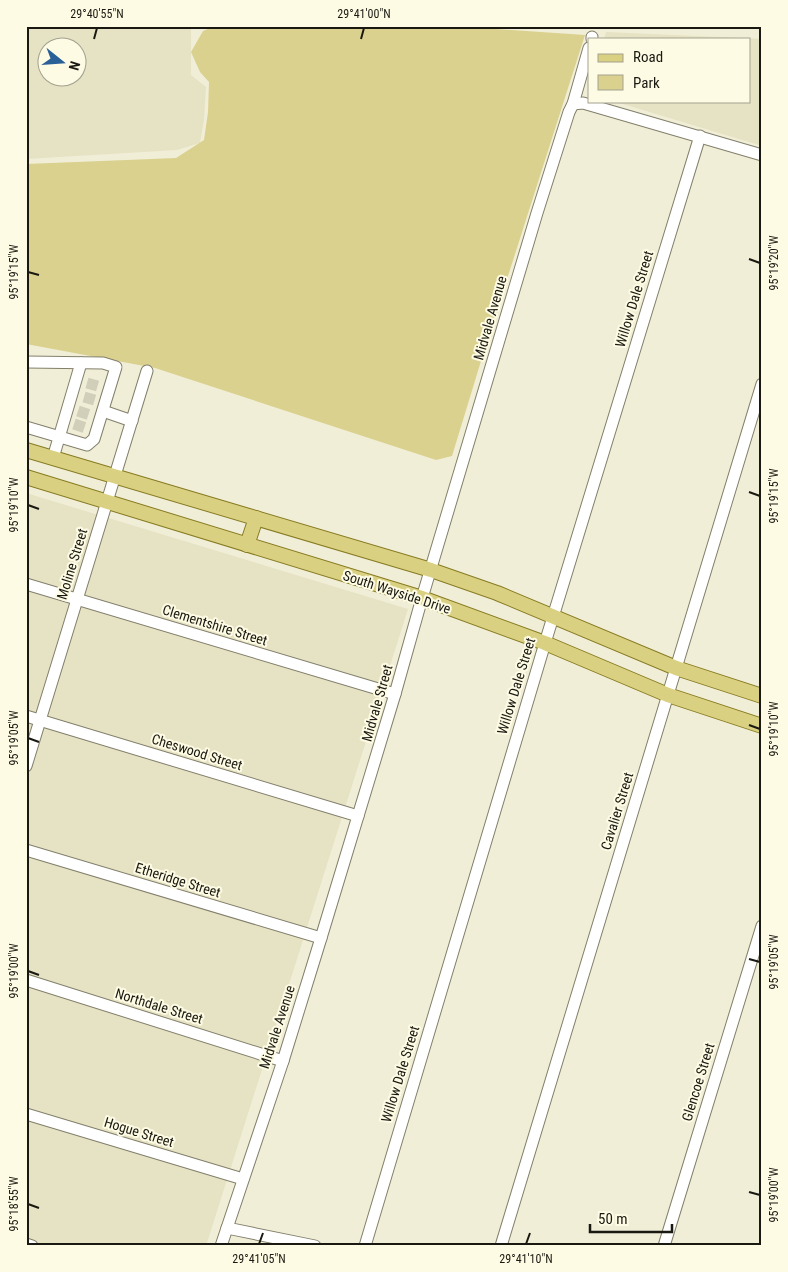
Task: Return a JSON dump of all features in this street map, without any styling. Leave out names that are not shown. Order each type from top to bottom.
[{"type":"main road","points":[[26,450],[431,570],[497,593],[676,668],[762,696]]},
{"type":"main road","name":"South Wayside Drive","points":[[26,477],[422,598],[545,643],[668,695],[762,726]]},
{"type":"main road","points":[[247,545],[256,518]]},
{"type":"street","name":"Midvale Avenue","points":[[422,598],[540,204],[588,52]]},
{"type":"street","points":[[573,104],[583,103],[762,155]]},
{"type":"street","name":"Willow Dale Street","points":[[365,1246],[545,643],[700,136]]},
{"type":"street","points":[[26,362],[102,363],[116,366],[105,388],[93,430],[94,440],[87,445],[26,427]]},
{"type":"street","points":[[53,458],[59,437],[69,422],[73,409],[72,394],[82,381],[81,363]]},
{"type":"street","name":"Moline Street","points":[[26,766],[147,371]]},
{"type":"street","name":"Cavalier Street","points":[[501,1246],[762,384]]},
{"type":"street","points":[[72,394],[84,397]]},
{"type":"street","points":[[100,410],[132,421]]},
{"type":"street","name":"Clementshire Street","points":[[26,584],[395,694]]},
{"type":"street","name":"Midvale Street","points":[[358,816],[422,598]]},
{"type":"street","name":"Cheswood Street","points":[[26,716],[358,816]]},
{"type":"street","name":"Midvale Avenue","points":[[221,1246],[283,1061],[358,816]]},
{"type":"street","name":"Etheridge Street","points":[[26,850],[321,938]]},
{"type":"street","name":"Glencoe Street","points":[[664,1246],[762,926]]},
{"type":"street","name":"Northdale Street","points":[[26,980],[283,1061]]},
{"type":"street","name":"Hogue Street","points":[[26,1114],[243,1179]]},
{"type":"street","points":[[227,1228],[314,1246]]},
{"type":"street","points":[[26,1244],[32,1246]]},
{"type":"shaded area","points":[[26,26],[191,26],[191,75],[206,87],[204,120],[200,143],[177,150],[26,159]]},
{"type":"shaded area","points":[[606,32],[740,38],[604,38]]},
{"type":"shaded area","points":[[750,38],[762,39],[762,146],[616,102],[750,102]]},
{"type":"shaded area","points":[[26,493],[408,609],[206,1246],[26,1246]]},
{"type":"green space","points":[[215,26],[451,26],[585,35],[452,456],[436,460],[155,368],[26,344],[26,164],[176,158],[204,140],[208,112],[209,82],[200,72],[191,52],[203,31]]},
{"type":"tunnel","points":[[87,383],[101,387]]},
{"type":"tunnel","points":[[84,397],[98,401]]},
{"type":"tunnel","points":[[78,411],[93,416]]},
{"type":"tunnel","points":[[74,424],[89,429]]}]
